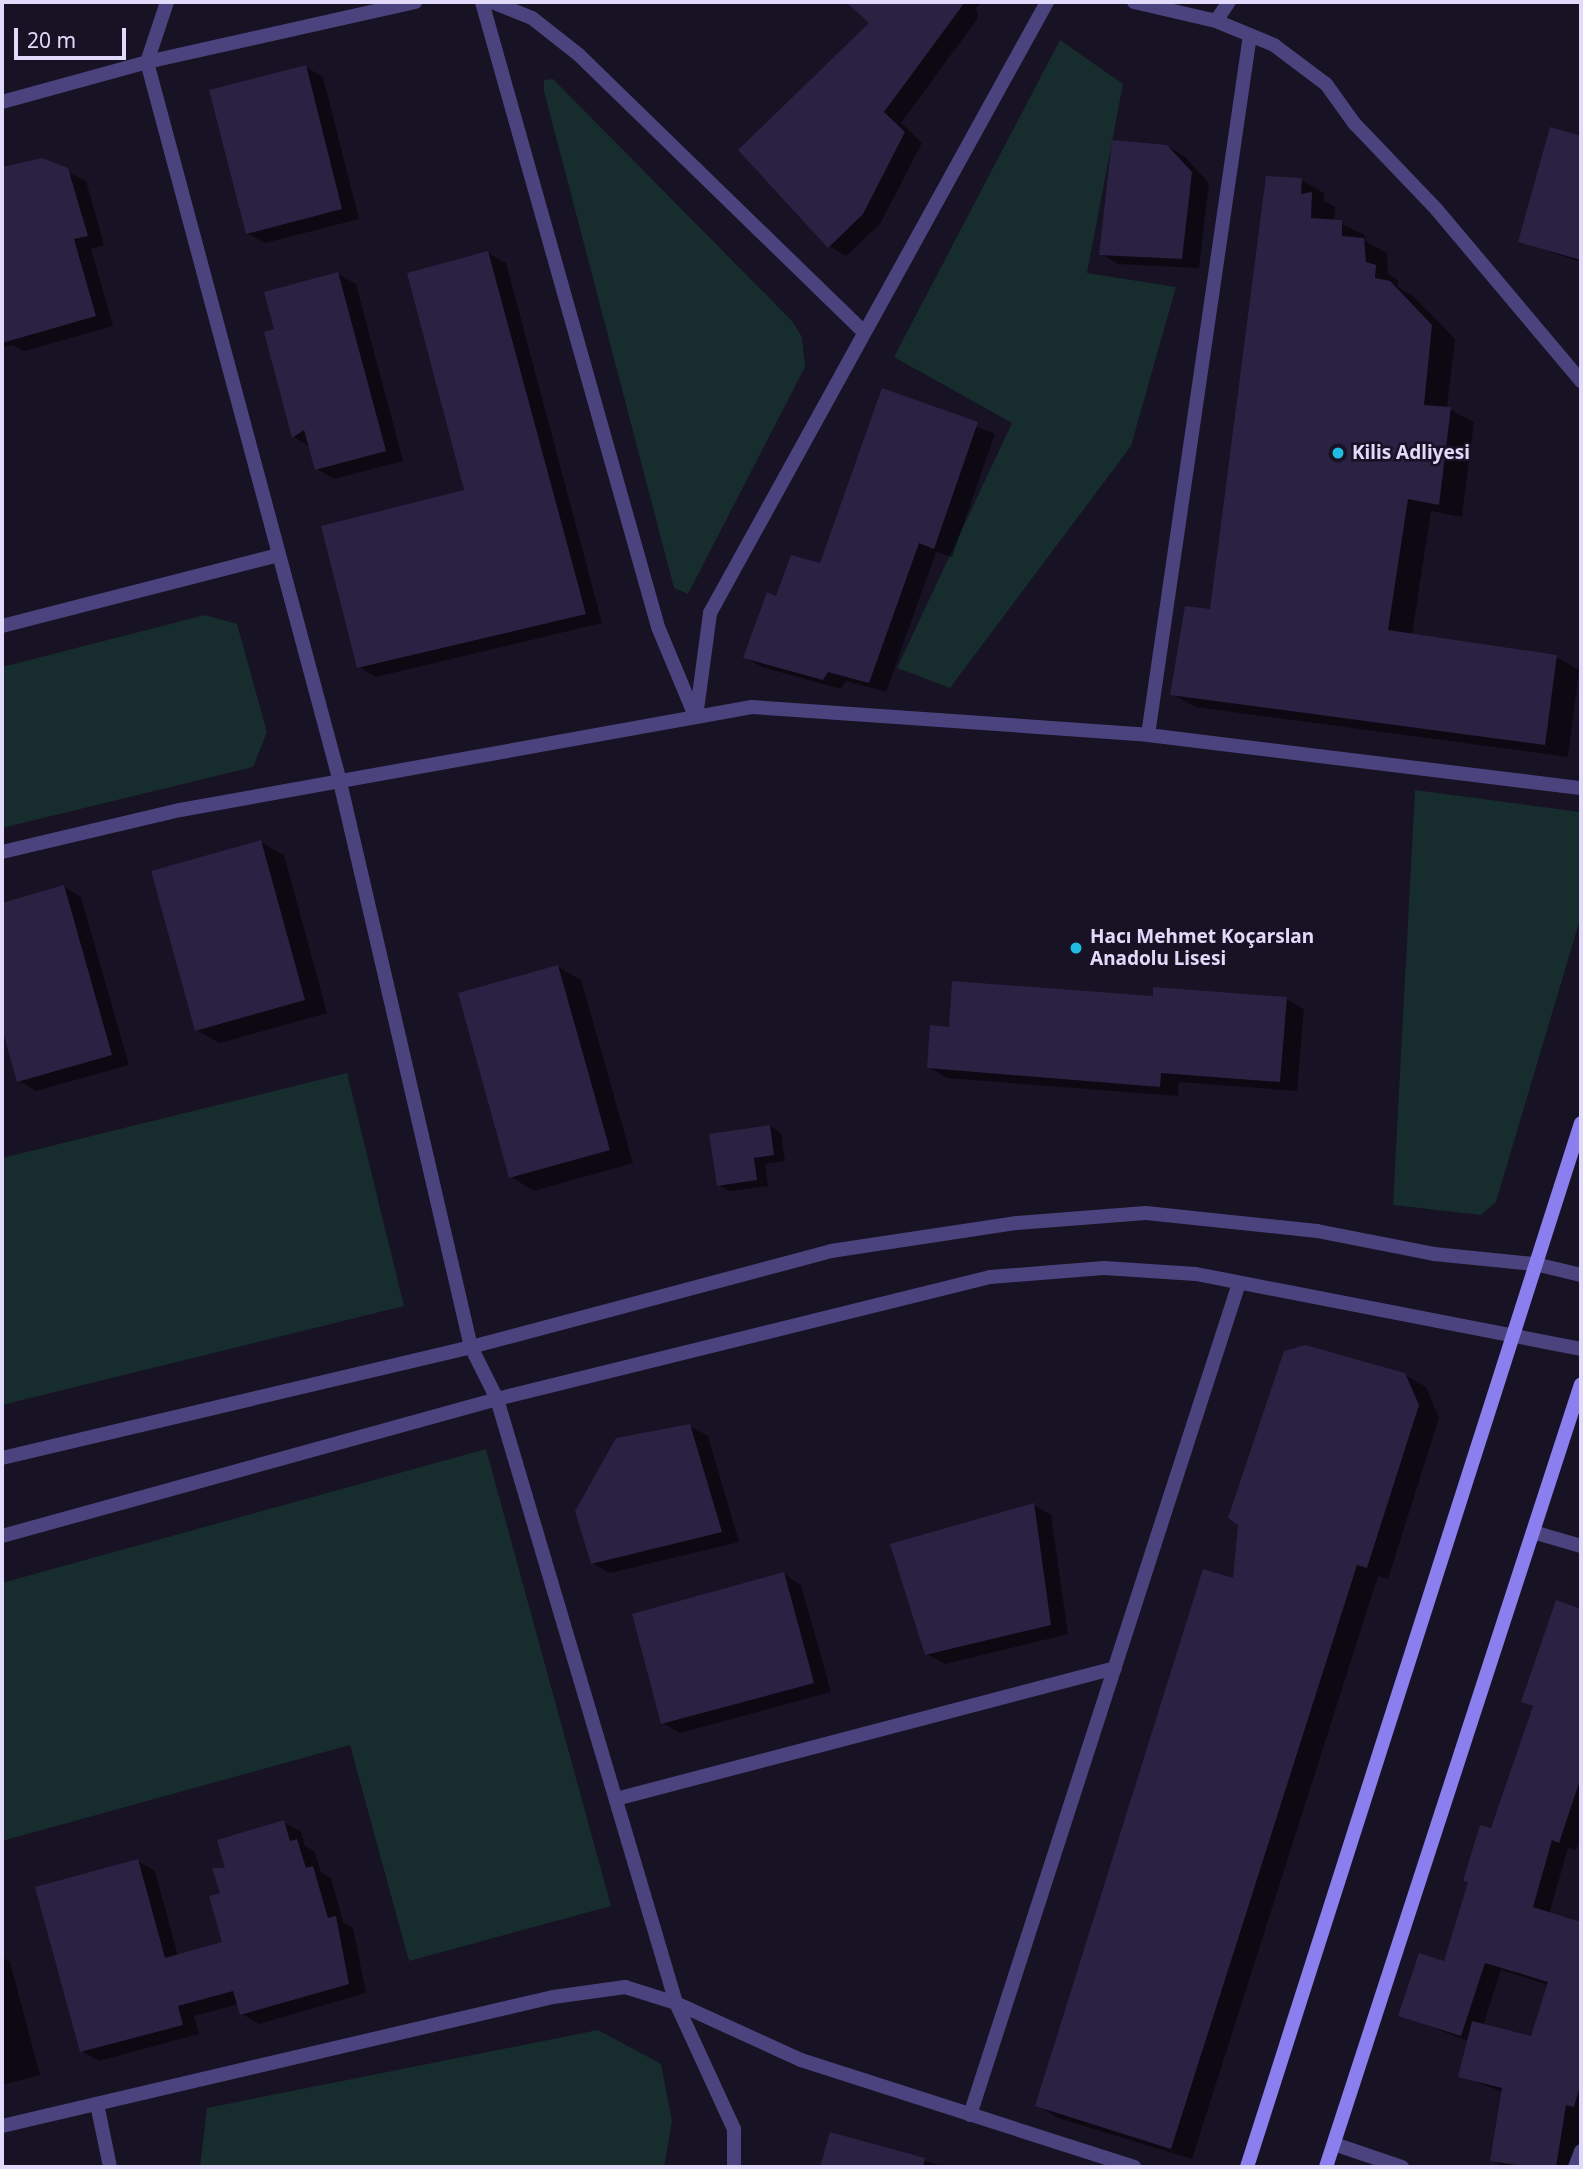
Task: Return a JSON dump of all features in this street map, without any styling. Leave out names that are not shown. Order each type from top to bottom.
[{"type":"main road","points":[[1247,2167],[1581,1123]]},
{"type":"main road","points":[[1326,2167],[1581,1384]]},
{"type":"street","points":[[167,2],[147,62],[340,782],[471,1347],[497,1399],[676,2003],[734,2129],[734,2167]]},
{"type":"street","points":[[2,102],[147,62],[415,2]]},
{"type":"street","points":[[482,2],[658,626],[696,718]]},
{"type":"street","points":[[492,2],[533,18],[579,55],[862,330]]},
{"type":"street","points":[[696,718],[710,613],[862,330],[1047,2]]},
{"type":"street","points":[[1134,2],[1216,21],[1274,45],[1326,84],[1354,123],[1437,210],[1581,381]]},
{"type":"street","points":[[1216,21],[1229,2]]},
{"type":"street","points":[[1148,735],[1250,35]]},
{"type":"street","points":[[2,626],[279,555]]},
{"type":"street","points":[[2,852],[180,810],[752,707],[1148,735],[1581,788]]},
{"type":"street","points":[[2,1458],[471,1347],[831,1251],[1017,1223],[1146,1213],[1317,1231],[1434,1254],[1535,1264],[1581,1275]]},
{"type":"street","points":[[2,1536],[497,1399],[990,1277],[1104,1268],[1196,1274],[1581,1349]]},
{"type":"street","points":[[970,2115],[1239,1283]]},
{"type":"street","points":[[1533,1532],[1581,1546]]},
{"type":"street","points":[[616,1799],[1115,1668]]},
{"type":"street","points":[[2,2126],[553,1997],[625,1987],[676,2003],[801,2060],[1135,2167]]},
{"type":"street","points":[[97,2104],[110,2167]]},
{"type":"street","points":[[1334,2144],[1402,2167]]},
{"type":"street","points":[[1575,2167],[1581,2151]]},
{"type":"green space","points":[[1060,40],[1123,84],[1087,273],[1176,287],[1131,446],[950,688],[897,668],[1012,423],[894,357]]},
{"type":"green space","points":[[553,79],[792,321],[802,337],[805,367],[688,594],[674,588],[544,91],[544,80]]},
{"type":"green space","points":[[205,615],[237,624],[267,732],[253,767],[2,828],[2,667]]},
{"type":"green space","points":[[1415,790],[1581,812],[1581,916],[1496,1202],[1481,1215],[1393,1205]]},
{"type":"green space","points":[[347,1073],[404,1306],[2,1405],[2,1158]]},
{"type":"green space","points":[[486,1449],[611,1906],[409,1961],[350,1745],[2,1841],[2,1583]]},
{"type":"green space","points":[[598,2030],[661,2064],[672,2121],[664,2167],[200,2167],[207,2108]]},
{"type":"building","points":[[846,2],[965,2],[884,112],[905,132],[863,214],[828,248],[738,150],[869,23]]},
{"type":"building","points":[[306,65],[342,209],[246,234],[209,90]]},
{"type":"building","points":[[1550,127],[1581,136],[1581,260],[1518,242]]},
{"type":"building","points":[[1112,140],[1167,145],[1192,172],[1182,259],[1099,255]]},
{"type":"building","points":[[42,158],[68,168],[88,236],[74,239],[96,316],[2,343],[2,167]]},
{"type":"building","name":"Kilis Adliyesi","points":[[1266,176],[1302,178],[1301,194],[1312,192],[1311,218],[1342,220],[1342,236],[1364,238],[1366,262],[1376,265],[1375,278],[1390,281],[1432,325],[1424,405],[1451,407],[1439,505],[1408,499],[1388,630],[1557,655],[1545,745],[1170,695],[1185,606],[1210,609]]},
{"type":"building","points":[[488,251],[586,614],[357,668],[321,526],[464,490],[407,273]]},
{"type":"building","points":[[338,272],[386,451],[315,470],[304,430],[292,438],[264,332],[274,329],[264,292]]},
{"type":"building","points":[[882,388],[978,422],[934,549],[919,543],[869,683],[828,672],[823,680],[743,658],[767,592],[776,596],[791,555],[820,563]]},
{"type":"building","points":[[261,840],[305,1000],[195,1031],[151,871]]},
{"type":"building","points":[[64,885],[112,1055],[17,1082],[2,1028],[2,903]]},
{"type":"building","points":[[558,965],[610,1150],[509,1178],[458,993]]},
{"type":"building","points":[[952,981],[1153,996],[1153,987],[1287,997],[1280,1082],[1161,1073],[1160,1087],[927,1068],[930,1025],[949,1027]]},
{"type":"building","points":[[770,1125],[774,1155],[754,1158],[757,1180],[717,1186],[709,1134]]},
{"type":"building","points":[[1305,1345],[1405,1373],[1419,1405],[1367,1568],[1357,1565],[1171,2149],[1035,2106],[1203,1569],[1233,1578],[1238,1525],[1228,1518],[1284,1351]]},
{"type":"building","points":[[690,1424],[722,1532],[591,1564],[575,1511],[616,1438]]},
{"type":"building","points":[[1034,1503],[1051,1625],[925,1655],[890,1544]]},
{"type":"building","points":[[784,1572],[814,1683],[661,1724],[632,1614]]},
{"type":"building","points":[[1556,1600],[1581,1609],[1581,1777],[1559,1843],[1552,1840],[1533,1907],[1581,1922],[1581,2082],[1574,2107],[1566,2105],[1556,2167],[1529,2167],[1490,2161],[1502,2088],[1458,2077],[1472,2021],[1531,2036],[1548,1982],[1485,1963],[1461,2036],[1398,2016],[1419,1953],[1444,1961],[1468,1882],[1463,1881],[1480,1825],[1491,1828],[1533,1706],[1521,1702]]},
{"type":"building","points":[[284,1820],[290,1841],[297,1839],[306,1868],[313,1866],[328,1918],[336,1916],[349,1984],[240,2015],[233,1991],[178,2006],[183,2025],[80,2052],[35,1887],[138,1859],[165,1958],[222,1942],[209,1896],[220,1893],[212,1868],[225,1868],[217,1840]]},
{"type":"building","points":[[830,2132],[925,2158],[923,2167],[820,2167]]},
{"type":"place","name":"Kilis Adliyesi","points":[[1338,453]]},
{"type":"place","name":"Hacı Mehmet Koçarslan Anadolu Lisesi","points":[[1076,948]]}]
